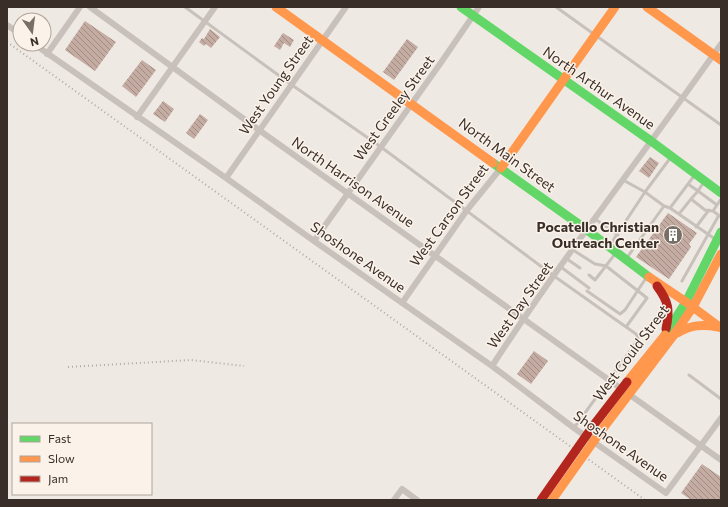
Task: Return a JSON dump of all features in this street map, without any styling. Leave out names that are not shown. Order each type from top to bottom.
[{"type":"main road","name":"North Main Street","points":[[276,7],[587,230],[649,278],[720,328]]},
{"type":"main road","name":"North Arthur Avenue","points":[[461,7],[651,141],[721,193]]},
{"type":"main road","name":"West Carson Street","points":[[501,168],[615,7]]},
{"type":"main road","points":[[647,7],[717,57]]},
{"type":"main road","name":"West Gould Street","points":[[689,305],[719,236]]},
{"type":"main road","name":"West Gould Street","points":[[597,428],[669,335],[721,256]]},
{"type":"main road","points":[[649,278],[666,297],[669,312],[669,335],[691,325],[697,324],[720,328]]},
{"type":"main road","points":[[541,500],[597,428]]},
{"type":"main road","points":[[552,500],[597,428]]},
{"type":"street","points":[[47,54],[80,7]]},
{"type":"street","name":"North Harrison Avenue","points":[[90,7],[259,130],[348,192],[435,256],[524,318],[721,460]]},
{"type":"street","points":[[137,117],[215,7]]},
{"type":"street","name":"West Young Street","points":[[226,178],[346,7]]},
{"type":"street","name":"West Greeley Street","points":[[314,241],[479,7]]},
{"type":"street","name":"West Day Street","points":[[492,366],[524,318],[651,141],[717,57],[721,44]]},
{"type":"street","name":"Shoshone Avenue","points":[[44,52],[492,366],[574,428],[666,493],[700,445]]},
{"type":"street","name":"West Carson Street","points":[[402,303],[467,210],[501,168]]},
{"type":"street","points":[[700,445],[721,418]]},
{"type":"street","points":[[394,500],[402,489],[417,500]]},
{"type":"lane","points":[[185,7],[292,85],[381,147],[554,276],[636,334],[638,338],[635,344],[574,428]]},
{"type":"lane","points":[[556,7],[721,125]]},
{"type":"lane","points":[[583,296],[606,266],[618,234],[645,192],[672,157]]},
{"type":"lane","points":[[670,208],[695,174]]},
{"type":"lane","points":[[623,180],[645,192],[664,206],[670,208],[707,234],[719,236]]},
{"type":"lane","points":[[679,214],[705,181]]},
{"type":"lane","points":[[688,184],[717,205]]},
{"type":"lane","points":[[682,281],[707,234],[720,216],[711,210],[705,210],[691,199]]},
{"type":"lane","points":[[696,227],[721,199]]},
{"type":"lane","points":[[625,259],[664,206]]},
{"type":"lane","points":[[595,219],[618,234]]},
{"type":"lane","points":[[574,250],[596,264],[606,266],[647,298],[626,327]]},
{"type":"lane","points":[[567,259],[580,268]]},
{"type":"lane","points":[[561,267],[620,314],[625,310],[638,290],[649,278]]},
{"type":"lane","points":[[589,275],[595,280]]},
{"type":"lane","points":[[689,375],[721,399]]},
{"type":"building","points":[[85,21],[116,42],[95,71],[65,50]]},
{"type":"building","points":[[210,29],[220,37],[211,48],[206,44],[204,46],[199,42],[202,38],[204,39]]},
{"type":"building","points":[[283,33],[294,40],[290,47],[284,43],[280,50],[274,46]]},
{"type":"building","points":[[407,39],[418,47],[394,80],[383,72]]},
{"type":"building","points":[[142,60],[156,70],[136,97],[122,86]]},
{"type":"building","points":[[163,101],[174,109],[165,122],[153,114]]},
{"type":"building","points":[[200,114],[208,120],[194,139],[186,133]]},
{"type":"building","points":[[650,157],[659,163],[649,178],[639,171]]},
{"type":"building","points":[[668,213],[697,233],[689,244],[691,247],[669,279],[636,257]]},
{"type":"building","points":[[534,351],[548,361],[531,384],[517,374]]},
{"type":"building","points":[[702,464],[721,477],[721,500],[691,500],[681,493]]},
{"type":"railway","points":[[7,42],[645,500]]},
{"type":"railway","points":[[68,367],[191,360],[244,366]]},
{"type":"traffic: fast","points":[[461,7],[651,141],[721,193]]},
{"type":"traffic: fast","points":[[493,163],[587,230],[649,277]]},
{"type":"traffic: fast","points":[[665,335],[686,302],[721,232]]},
{"type":"traffic: slow","points":[[276,7],[493,163]]},
{"type":"traffic: slow","points":[[501,168],[615,7]]},
{"type":"traffic: slow","points":[[647,7],[721,60]]},
{"type":"traffic: slow","points":[[673,336],[693,307],[721,254]]},
{"type":"traffic: slow","points":[[649,277],[721,328]]},
{"type":"traffic: slow","points":[[677,333],[687,328],[697,326],[718,327]]},
{"type":"traffic: slow","points":[[627,382],[665,335]]},
{"type":"traffic: slow","points":[[552,500],[601,431],[673,336]]},
{"type":"traffic: jam","points":[[657,286],[668,306],[666,329]]},
{"type":"traffic: jam","points":[[541,500],[593,426],[627,382]]},
{"type":"place","name":"Pocatello Christian Outreach Center","points":[[673,235]]}]
